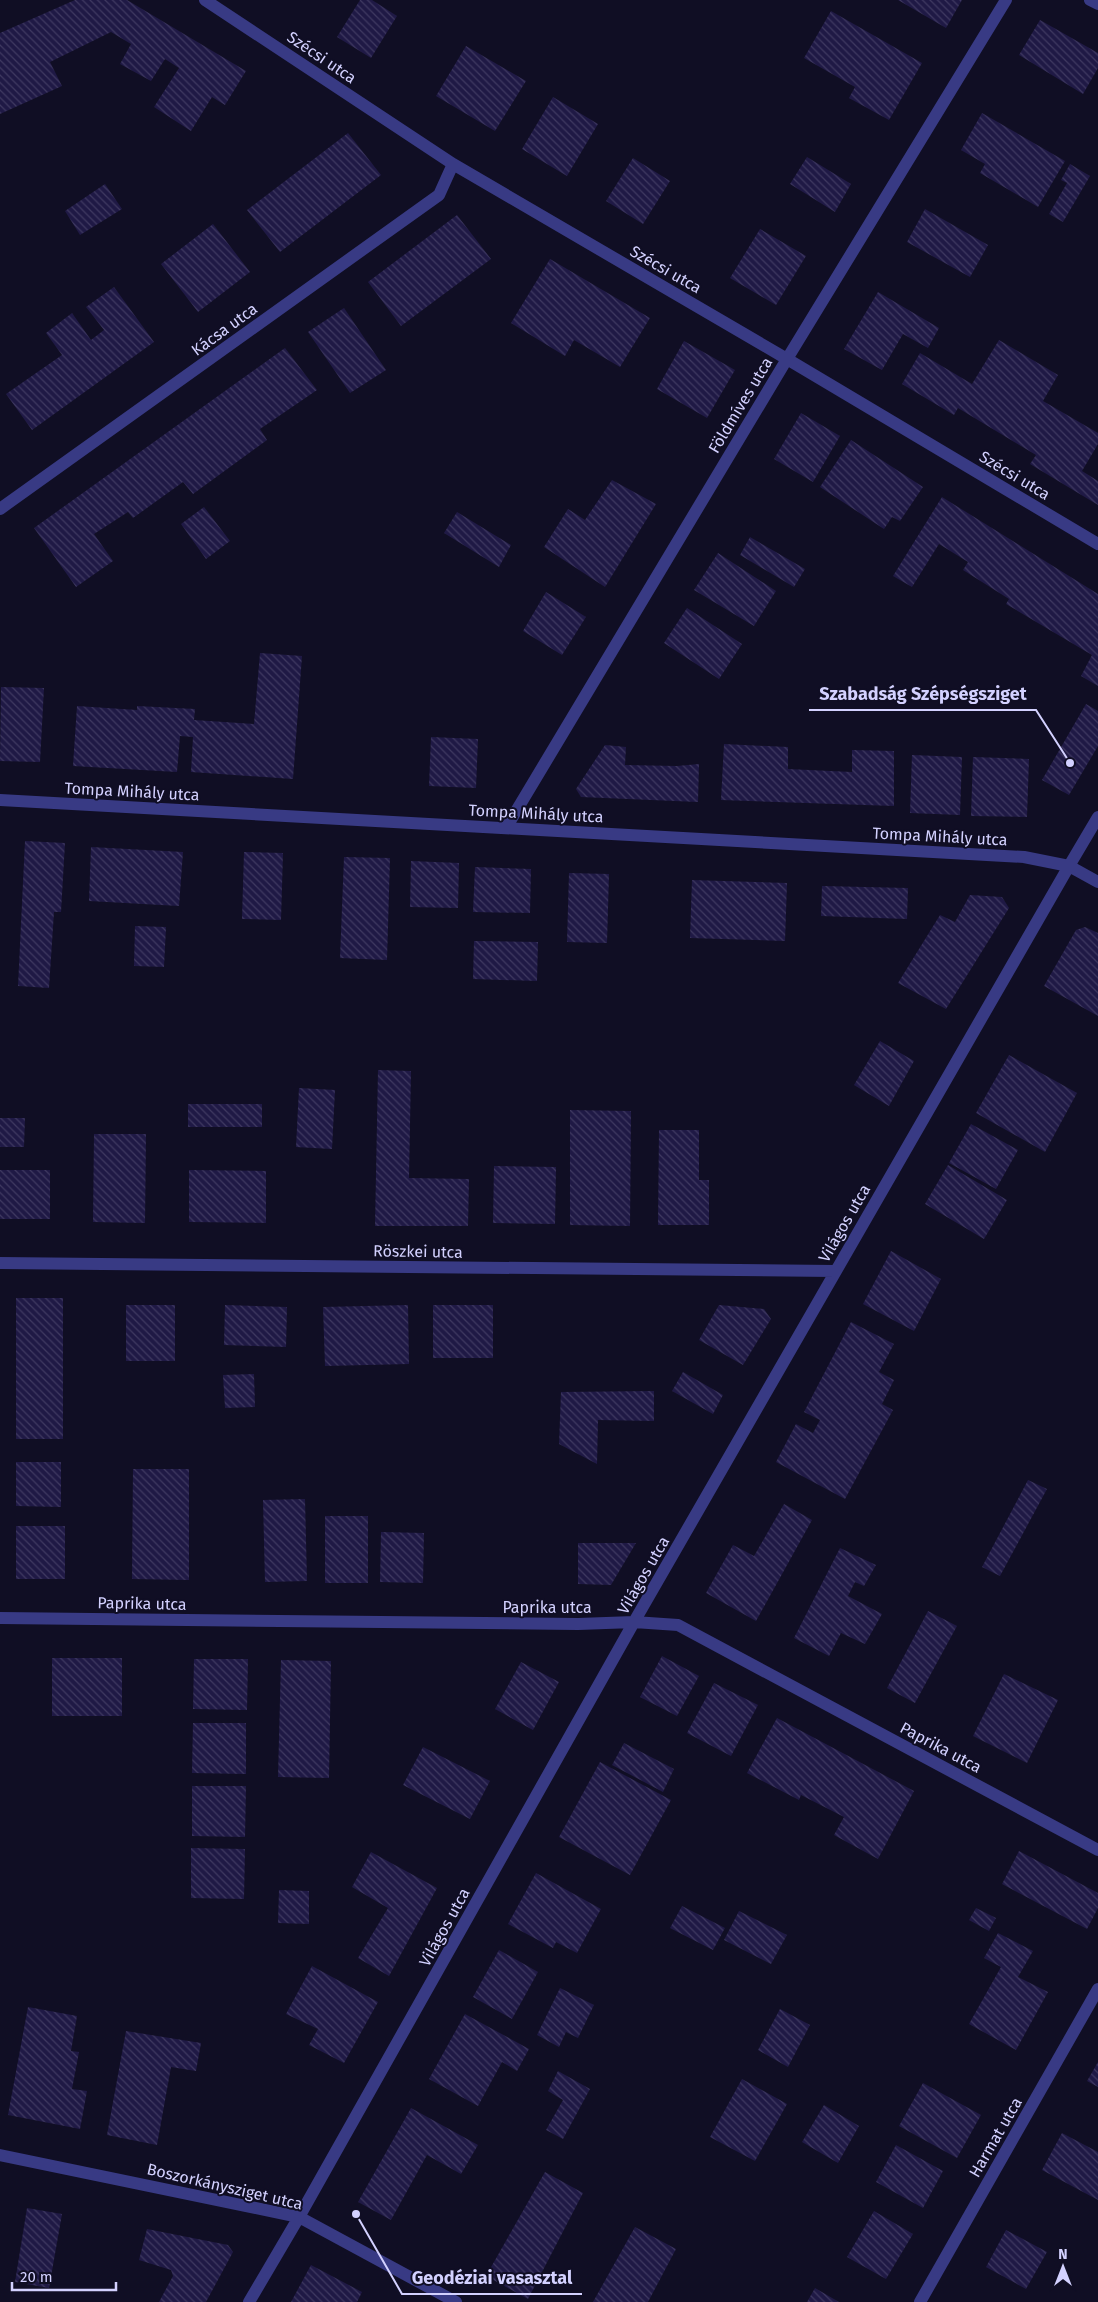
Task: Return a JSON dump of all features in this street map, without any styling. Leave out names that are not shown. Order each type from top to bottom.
[{"type":"street","name":"Szécsi utca","points":[[205,0],[224,6],[453,164],[787,359],[1098,544]]},
{"type":"street","name":"Földmíves utca","points":[[506,828],[787,359],[1006,0]]},
{"type":"street","points":[[1090,0],[1098,4]]},
{"type":"street","name":"Kácsa utca","points":[[0,510],[439,196],[453,164]]},
{"type":"street","name":"Tompa Mihály utca","points":[[0,800],[1024,857],[1070,866],[1098,882]]},
{"type":"street","name":"Világos utca","points":[[249,2302],[299,2217],[634,1622],[1098,817]]},
{"type":"street","name":"Röszkei utca","points":[[0,1263],[835,1271]]},
{"type":"street","name":"Paprika utca","points":[[0,1618],[568,1624],[634,1622],[678,1625],[1098,1850]]},
{"type":"street","name":"Harmat utca","points":[[920,2302],[1098,1989]]},
{"type":"street","name":"Boszorkánysziget utca","points":[[0,2155],[299,2217],[456,2302]]},
{"type":"building","points":[[75,0],[127,0],[246,71],[225,105],[212,97],[191,131],[154,107],[179,68],[165,59],[151,81],[120,64],[131,44],[111,32],[50,62],[62,86],[0,114],[0,33]]},
{"type":"building","points":[[360,0],[372,0],[397,16],[371,58],[337,37]]},
{"type":"building","points":[[898,0],[962,0],[946,28]]},
{"type":"building","points":[[831,11],[922,63],[889,120],[849,98],[855,87],[804,58]]},
{"type":"building","points":[[1040,20],[1098,53],[1098,68],[1083,94],[1019,55]]},
{"type":"building","points":[[466,46],[526,81],[495,131],[436,96]]},
{"type":"building","points":[[553,97],[598,124],[567,176],[522,149]]},
{"type":"building","points":[[982,113],[1065,161],[1038,207],[980,173],[985,164],[961,150]]},
{"type":"building","points":[[348,133],[381,175],[280,252],[247,210]]},
{"type":"building","points":[[807,157],[851,184],[835,212],[790,184]]},
{"type":"building","points":[[633,158],[670,181],[643,224],[606,201]]},
{"type":"building","points":[[1070,164],[1090,176],[1063,222],[1049,214],[1067,183],[1061,180]]},
{"type":"building","points":[[105,184],[122,209],[80,235],[65,211]]},
{"type":"building","points":[[925,209],[988,245],[970,277],[907,242]]},
{"type":"building","points":[[457,215],[491,259],[401,326],[368,282]]},
{"type":"building","points":[[213,224],[250,272],[198,312],[161,264]]},
{"type":"building","points":[[760,229],[806,256],[776,305],[730,278]]},
{"type":"building","points":[[550,259],[650,318],[620,367],[574,340],[565,356],[511,323]]},
{"type":"building","points":[[114,287],[154,342],[32,430],[6,394],[62,355],[46,333],[72,313],[91,340],[104,330],[86,307]]},
{"type":"building","points":[[878,292],[939,328],[928,348],[903,334],[882,370],[844,349]]},
{"type":"building","points":[[344,308],[386,370],[350,393],[308,332]]},
{"type":"building","points":[[999,340],[1058,375],[1043,401],[1098,433],[1098,444],[1082,471],[1098,481],[1098,505],[1030,464],[1036,455],[958,408],[954,415],[902,384],[920,353],[972,384]]},
{"type":"building","points":[[684,341],[735,370],[707,418],[657,389]]},
{"type":"building","points":[[285,348],[317,390],[260,429],[267,440],[193,494],[183,482],[133,518],[128,512],[94,534],[113,561],[76,587],[34,528]]},
{"type":"building","points":[[801,413],[840,436],[813,482],[774,459]]},
{"type":"building","points":[[851,440],[923,487],[900,521],[892,517],[884,529],[820,487]]},
{"type":"building","points":[[612,480],[656,504],[605,587],[544,547],[568,509],[585,520]]},
{"type":"building","points":[[942,497],[1098,594],[1098,686],[1081,676],[1092,655],[1006,604],[1009,599],[963,570],[968,562],[939,544],[912,587],[893,576]]},
{"type":"building","points":[[204,507],[230,541],[206,559],[181,524]]},
{"type":"building","points":[[457,512],[511,545],[499,567],[444,533]]},
{"type":"building","points":[[750,537],[805,569],[794,587],[740,555]]},
{"type":"building","points":[[718,553],[776,591],[754,626],[694,590]]},
{"type":"building","points":[[546,592],[586,617],[562,655],[523,631]]},
{"type":"building","points":[[687,608],[742,644],[719,679],[664,643]]},
{"type":"building","points":[[260,653],[302,656],[293,779],[191,772],[193,737],[180,736],[177,772],[73,766],[77,706],[137,710],[137,706],[195,709],[194,720],[254,724]]},
{"type":"building","points":[[1,687],[44,688],[40,762],[0,761]]},
{"type":"building","points":[[1086,704],[1098,711],[1098,746],[1069,795],[1042,780]]},
{"type":"building","points":[[431,737],[478,739],[476,788],[429,786]]},
{"type":"building","points":[[724,744],[788,747],[788,769],[852,772],[852,750],[894,751],[894,806],[721,800]]},
{"type":"building","points":[[605,745],[626,747],[625,765],[677,766],[699,764],[698,802],[581,797],[576,789]]},
{"type":"building","points":[[912,755],[962,757],[960,815],[910,813]]},
{"type":"building","points":[[973,757],[1029,759],[1027,817],[971,816]]},
{"type":"building","points":[[25,841],[65,843],[61,912],[54,912],[49,988],[18,986]]},
{"type":"building","points":[[91,847],[183,852],[179,906],[89,901]]},
{"type":"building","points":[[244,852],[283,853],[281,920],[242,919]]},
{"type":"building","points":[[344,857],[390,858],[387,960],[340,958]]},
{"type":"building","points":[[411,861],[459,863],[458,908],[410,907]]},
{"type":"building","points":[[475,867],[531,869],[530,913],[473,912]]},
{"type":"building","points":[[569,873],[609,874],[607,943],[567,942]]},
{"type":"building","points":[[692,880],[787,883],[785,941],[690,938]]},
{"type":"building","points":[[822,886],[908,888],[907,919],[821,916]]},
{"type":"building","points":[[970,895],[1002,897],[1009,908],[946,1009],[898,983],[940,915],[955,922]]},
{"type":"building","points":[[135,926],[166,927],[164,967],[134,966]]},
{"type":"building","points":[[1085,927],[1098,933],[1098,1016],[1044,986],[1076,930]]},
{"type":"building","points":[[474,941],[538,942],[537,981],[473,979]]},
{"type":"building","points":[[880,1041],[914,1061],[889,1106],[854,1085]]},
{"type":"building","points":[[1009,1055],[1077,1093],[1045,1152],[976,1113]]},
{"type":"building","points":[[378,1070],[411,1071],[409,1178],[469,1179],[468,1226],[375,1226]]},
{"type":"building","points":[[299,1088],[335,1090],[332,1149],[296,1147]]},
{"type":"building","points":[[188,1104],[262,1104],[262,1127],[188,1127]]},
{"type":"building","points":[[570,1110],[631,1111],[630,1226],[570,1225]]},
{"type":"building","points":[[0,1118],[25,1118],[24,1147],[0,1147]]},
{"type":"building","points":[[971,1124],[1018,1150],[996,1189],[949,1163]]},
{"type":"building","points":[[659,1130],[699,1130],[699,1180],[709,1180],[709,1225],[658,1225]]},
{"type":"building","points":[[94,1134],[146,1134],[145,1223],[93,1222]]},
{"type":"building","points":[[948,1165],[1007,1200],[984,1239],[925,1204]]},
{"type":"building","points":[[494,1166],[556,1167],[555,1224],[493,1223]]},
{"type":"building","points":[[0,1170],[50,1170],[50,1219],[0,1219]]},
{"type":"building","points":[[189,1170],[266,1171],[266,1223],[189,1222]]},
{"type":"building","points":[[891,1251],[941,1279],[914,1331],[863,1304]]},
{"type":"building","points":[[16,1298],[63,1298],[63,1439],[16,1439]]},
{"type":"building","points":[[126,1305],[175,1305],[175,1361],[126,1361]]},
{"type":"building","points":[[225,1305],[287,1307],[286,1347],[224,1345]]},
{"type":"building","points":[[408,1305],[409,1364],[325,1366],[323,1307]]},
{"type":"building","points":[[433,1305],[493,1305],[493,1358],[433,1358]]},
{"type":"building","points":[[719,1305],[764,1309],[771,1319],[743,1365],[699,1340]]},
{"type":"building","points":[[851,1322],[894,1344],[879,1372],[894,1380],[882,1404],[893,1410],[845,1499],[776,1462],[796,1424],[813,1433],[820,1420],[804,1412]]},
{"type":"building","points":[[683,1372],[723,1395],[713,1414],[672,1391]]},
{"type":"building","points":[[254,1374],[255,1407],[225,1408],[223,1375]]},
{"type":"building","points":[[654,1391],[654,1421],[598,1420],[597,1464],[559,1444],[561,1392]]},
{"type":"building","points":[[16,1462],[61,1462],[61,1507],[16,1506]]},
{"type":"building","points":[[133,1469],[189,1469],[189,1580],[132,1579]]},
{"type":"building","points":[[1028,1480],[1047,1489],[1000,1576],[982,1567]]},
{"type":"building","points":[[305,1499],[307,1581],[265,1582],[263,1500]]},
{"type":"building","points":[[784,1504],[812,1520],[756,1621],[706,1593],[733,1545],[754,1556]]},
{"type":"building","points":[[325,1516],[368,1516],[368,1583],[325,1583]]},
{"type":"building","points":[[16,1526],[65,1526],[65,1579],[16,1579]]},
{"type":"building","points":[[381,1532],[424,1533],[423,1583],[380,1582]]},
{"type":"building","points":[[578,1543],[636,1543],[611,1585],[578,1584]]},
{"type":"building","points":[[840,1548],[876,1565],[864,1586],[855,1582],[848,1596],[882,1614],[865,1644],[841,1633],[829,1656],[794,1638]]},
{"type":"building","points":[[928,1611],[957,1626],[915,1703],[887,1688]]},
{"type":"building","points":[[662,1656],[699,1676],[677,1716],[640,1697]]},
{"type":"building","points":[[52,1658],[122,1658],[122,1716],[52,1716]]},
{"type":"building","points":[[194,1659],[248,1659],[247,1710],[193,1709]]},
{"type":"building","points":[[281,1660],[331,1661],[329,1778],[278,1777]]},
{"type":"building","points":[[521,1662],[559,1682],[533,1730],[495,1709]]},
{"type":"building","points":[[1004,1674],[1058,1700],[1027,1763],[973,1736]]},
{"type":"building","points":[[714,1683],[758,1705],[731,1756],[687,1733]]},
{"type":"building","points":[[777,1718],[914,1791],[878,1859],[834,1835],[844,1817],[801,1795],[799,1800],[747,1773]]},
{"type":"building","points":[[193,1723],[246,1723],[246,1774],[192,1773]]},
{"type":"building","points":[[624,1743],[674,1769],[663,1792],[612,1765]]},
{"type":"building","points":[[423,1747],[490,1781],[470,1819],[403,1785]]},
{"type":"building","points":[[600,1762],[671,1800],[630,1875],[559,1837]]},
{"type":"building","points":[[192,1786],[246,1786],[245,1837],[192,1836]]},
{"type":"building","points":[[191,1848],[245,1849],[244,1899],[191,1898]]},
{"type":"building","points":[[1019,1851],[1098,1893],[1098,1908],[1087,1929],[1002,1884]]},
{"type":"building","points":[[371,1852],[437,1888],[389,1976],[358,1958],[388,1908],[352,1887]]},
{"type":"building","points":[[536,1873],[601,1909],[577,1953],[556,1942],[553,1948],[508,1924]]},
{"type":"building","points":[[279,1890],[309,1891],[309,1924],[278,1923]]},
{"type":"building","points":[[682,1906],[725,1928],[713,1950],[670,1928]]},
{"type":"building","points":[[976,1908],[996,1918],[989,1931],[969,1920]]},
{"type":"building","points":[[739,1911],[787,1935],[771,1964],[724,1940]]},
{"type":"building","points":[[998,1933],[1033,1951],[1018,1977],[1048,1992],[1016,2050],[969,2024],[1001,1967],[984,1958]]},
{"type":"building","points":[[499,1950],[538,1972],[512,2019],[473,1997]]},
{"type":"building","points":[[312,1966],[378,2002],[344,2063],[309,2045],[318,2029],[286,2014]]},
{"type":"building","points":[[560,1988],[594,2005],[578,2038],[566,2032],[559,2047],[537,2035]]},
{"type":"building","points":[[28,2007],[77,2016],[71,2051],[79,2052],[72,2089],[87,2091],[80,2129],[8,2115]]},
{"type":"building","points":[[780,2009],[810,2025],[788,2067],[758,2050]]},
{"type":"building","points":[[465,2014],[529,2049],[517,2071],[502,2062],[478,2106],[429,2079]]},
{"type":"building","points":[[126,2031],[201,2043],[196,2071],[171,2067],[157,2145],[107,2135]]},
{"type":"building","points":[[1098,2062],[1098,2087],[1087,2081]]},
{"type":"building","points":[[558,2071],[590,2089],[563,2139],[546,2130],[563,2100],[548,2091]]},
{"type":"building","points":[[742,2079],[787,2104],[755,2161],[710,2137]]},
{"type":"building","points":[[923,2083],[981,2115],[957,2158],[899,2126]]},
{"type":"building","points":[[824,2105],[859,2126],[838,2163],[802,2142]]},
{"type":"building","points":[[411,2108],[478,2145],[461,2174],[427,2155],[391,2220],[358,2202]]},
{"type":"building","points":[[1062,2133],[1098,2152],[1098,2200],[1042,2170]]},
{"type":"building","points":[[896,2145],[943,2171],[923,2208],[876,2182]]},
{"type":"building","points":[[545,2172],[583,2193],[528,2299],[486,2276]]},
{"type":"building","points":[[27,2208],[62,2214],[49,2288],[15,2282]]},
{"type":"building","points":[[874,2211],[913,2234],[886,2279],[847,2257]]},
{"type":"building","points":[[635,2227],[676,2249],[648,2302],[593,2302]]},
{"type":"building","points":[[147,2229],[228,2245],[233,2252],[206,2302],[159,2302],[173,2276],[171,2270],[139,2260]]},
{"type":"building","points":[[1006,2230],[1047,2252],[1026,2289],[986,2267]]},
{"type":"building","points":[[311,2265],[362,2292],[357,2302],[291,2302]]},
{"type":"building","points":[[815,2288],[839,2302],[807,2302]]},
{"type":"place","name":"Szabadság Szépségsziget","points":[[1070,763]]},
{"type":"place","name":"Geodéziai vasasztal","points":[[356,2214]]}]
